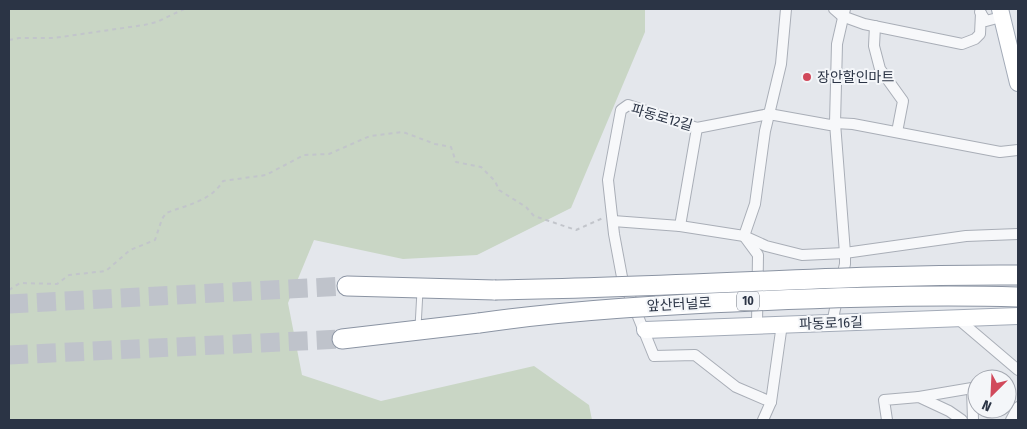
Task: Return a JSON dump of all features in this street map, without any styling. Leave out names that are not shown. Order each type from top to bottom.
[{"type":"highway","name":"앞산터널로","points":[[347,286],[494,290],[666,286],[923,275],[1018,276]]},
{"type":"highway","name":"앞산터널로","points":[[342,339],[571,311],[695,303],[875,296],[964,295],[1018,297]]},
{"type":"main road","points":[[1000,13],[1018,83]]},
{"type":"main road","name":"파동로16길","points":[[832,323],[1018,316]]},
{"type":"main road","name":"파동로16길","points":[[645,330],[782,324]]},
{"type":"street","points":[[744,236],[755,204],[765,131],[781,64],[786,9]]},
{"type":"street","points":[[834,9],[864,24],[962,44],[980,34],[980,11]]},
{"type":"street","points":[[980,11],[986,21],[1000,13]]},
{"type":"street","points":[[744,236],[758,255],[757,324],[832,323],[845,264],[835,122],[837,44],[843,12]]},
{"type":"street","points":[[875,26],[874,46],[880,69],[904,101],[897,132]]},
{"type":"street","name":"파동로12길","points":[[771,402],[736,388],[696,355],[654,356],[622,277],[612,219],[608,180],[621,110],[628,105],[696,128],[769,114],[830,125],[835,122],[853,124],[1000,152],[1018,150]]},
{"type":"street","points":[[680,226],[696,128]]},
{"type":"street","points":[[612,219],[680,226],[744,236],[766,246],[802,255],[845,253],[966,236],[1018,234]]},
{"type":"street","points":[[956,318],[963,321],[1018,370]]},
{"type":"street","points":[[763,420],[771,402],[782,324]]},
{"type":"street","points":[[887,420],[884,400],[919,397],[972,388],[973,420]]},
{"type":"street","points":[[919,397],[962,420]]},
{"type":"street","points":[[1011,420],[1018,407]]},
{"type":"lane","points":[[418,330],[420,288]]},
{"type":"path","points":[[9,40],[14,38],[54,38],[152,23],[184,9]]},
{"type":"path","points":[[9,290],[20,283],[57,284],[70,275],[106,271],[130,250],[155,240],[162,218],[166,213],[209,197],[217,190],[223,180],[266,175],[304,155],[329,154],[370,136],[404,132],[435,144],[451,147],[456,162],[480,167],[495,181],[499,190],[526,207],[534,216],[543,220],[576,230],[604,217],[612,219]]},
{"type":"green space","points":[[9,9],[645,9],[645,32],[571,208],[477,255],[403,259],[314,240],[288,303],[302,375],[381,401],[534,366],[589,405],[592,420],[9,420]]},
{"type":"tunnel","points":[[9,304],[347,286]]},
{"type":"tunnel","points":[[9,355],[342,339]]},
{"type":"place","name":"장안할인마트","points":[[807,77]]}]
